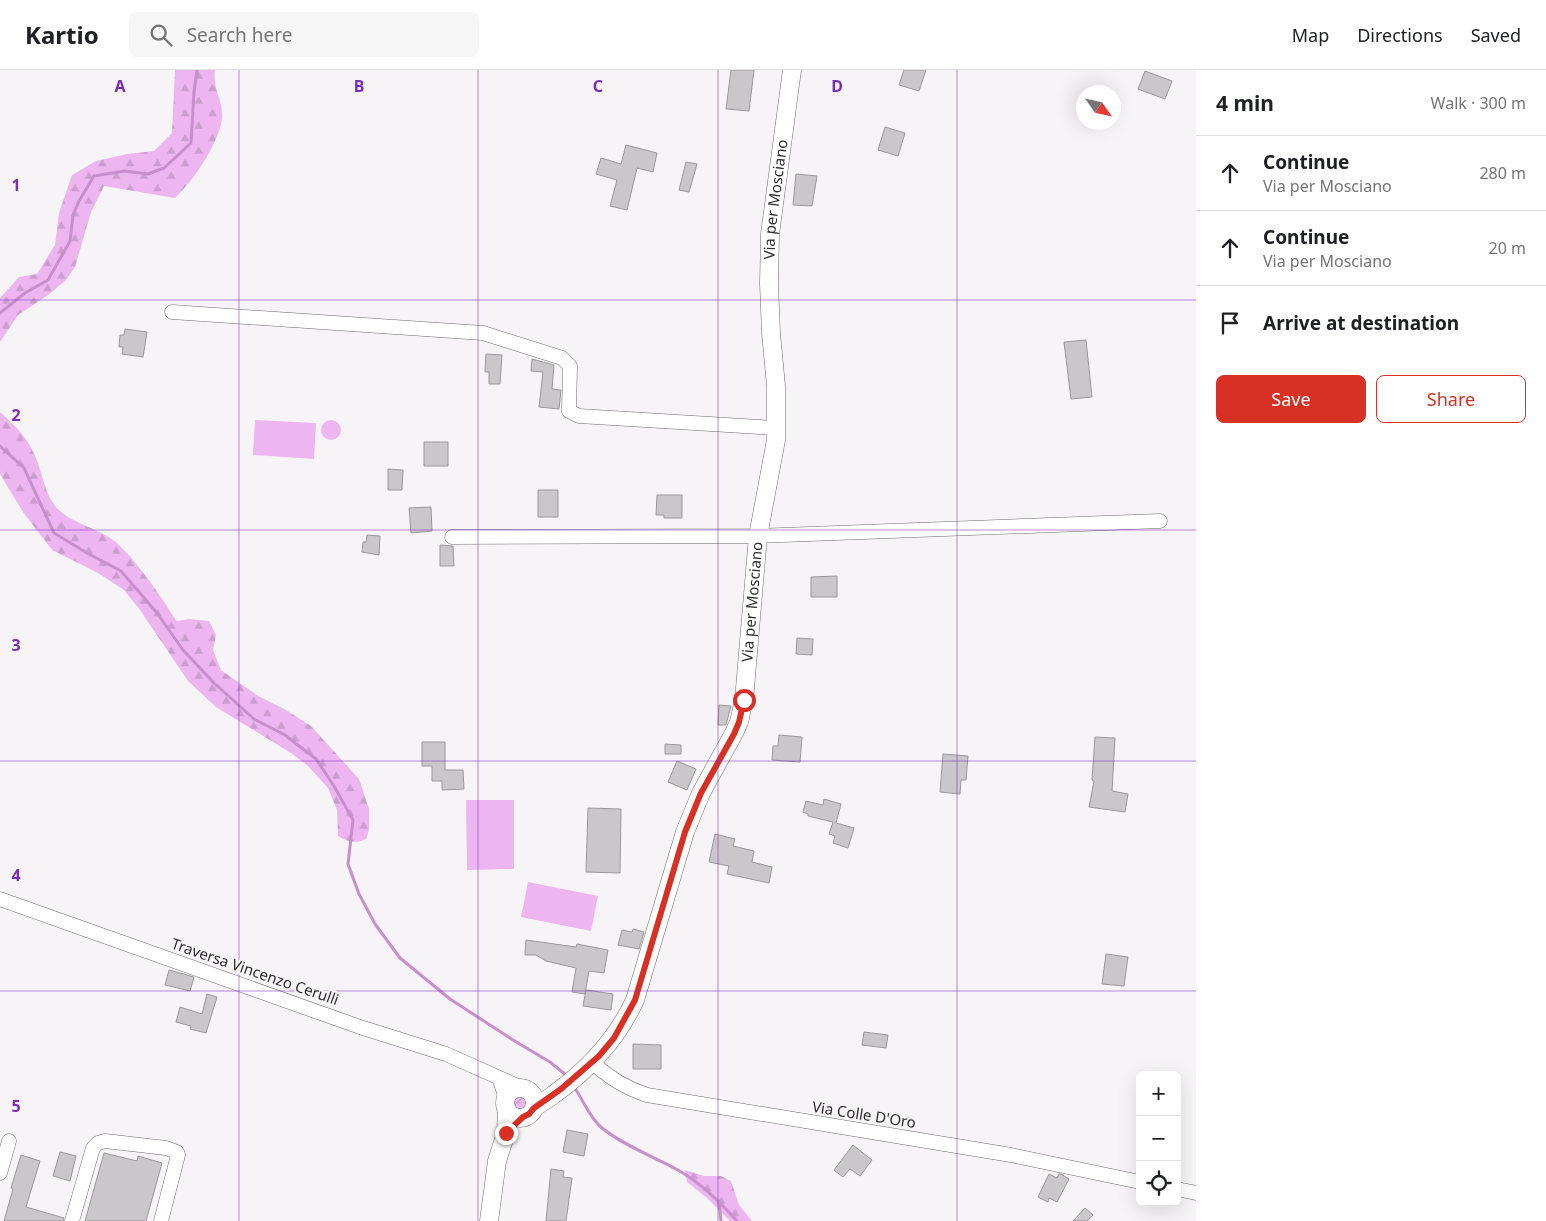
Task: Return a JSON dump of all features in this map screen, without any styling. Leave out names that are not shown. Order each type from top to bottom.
[{"type":"main road","name":"Via per Mosciano","points":[[506,1133],[528,1112],[561,1089],[592,1062],[614,1038],[635,1000],[685,832],[701,793],[739,722],[744,700],[758,536],[776,440],[776,386],[769,284],[770,234],[792,70]]},
{"type":"main road","points":[[524,1089],[530,1092],[534,1099],[528,1112],[512,1115],[507,1104],[512,1090],[524,1089],[561,1089]]},
{"type":"main road","name":"Via per Mosciano","points":[[488,1221],[497,1161],[506,1133],[507,1104]]},
{"type":"street","points":[[172,312],[483,333],[562,358],[570,366],[569,411],[579,416],[776,428]]},
{"type":"street","points":[[452,537],[758,536],[1160,520]]},
{"type":"street","name":"Traversa Vincenzo Cerulli","points":[[0,899],[360,1027],[446,1054],[524,1089]]},
{"type":"street","name":"Via Colle D'Oro","points":[[592,1062],[629,1090],[647,1095],[1010,1155],[1136,1181]]},
{"type":"street","points":[[499,1078],[507,1104]]},
{"type":"street","points":[[0,1173],[9,1141]]},
{"type":"street","points":[[72,1221],[93,1148],[98,1143],[106,1141],[166,1148],[177,1152],[178,1155],[161,1221]]},
{"type":"street","points":[[1181,1190],[1196,1193]]},
{"type":"green space","points":[[175,70],[215,70],[215,82],[222,119],[216,140],[204,162],[175,198],[104,186],[91,212],[75,267],[65,281],[18,315],[0,342],[0,298],[19,277],[37,274],[55,245],[59,213],[72,175],[96,161],[127,154],[154,151],[172,133]]},
{"type":"green space","points":[[0,412],[29,443],[48,493],[55,506],[66,516],[111,538],[117,543],[141,570],[177,621],[189,619],[209,621],[216,635],[213,650],[221,670],[258,696],[286,710],[311,726],[359,779],[369,809],[369,830],[366,839],[352,842],[338,836],[337,810],[328,788],[308,766],[291,753],[216,707],[188,681],[140,610],[124,590],[98,573],[52,550],[23,512],[0,474]]},
{"type":"green space","points":[[255,420],[316,423],[314,459],[253,455]]},
{"type":"green space","points":[[327,420],[335,420],[341,426],[341,434],[335,440],[327,440],[321,434],[321,426]]},
{"type":"green space","points":[[466,800],[514,800],[514,869],[467,870]]},
{"type":"green space","points":[[528,882],[598,896],[591,931],[521,917]]},
{"type":"green space","points":[[517,1095],[523,1095],[528,1100],[526,1109],[517,1111],[512,1106],[512,1100]]},
{"type":"green space","points":[[685,1170],[704,1176],[721,1176],[731,1181],[739,1205],[752,1221],[730,1221],[707,1198],[687,1182]]},
{"type":"building","points":[[731,70],[754,70],[749,111],[726,109]]},
{"type":"building","points":[[904,70],[926,70],[919,91],[899,85]]},
{"type":"building","points":[[1145,71],[1172,81],[1165,99],[1138,89]]},
{"type":"building","points":[[885,127],[905,133],[898,156],[878,150]]},
{"type":"building","points":[[626,145],[657,153],[653,172],[637,168],[627,210],[610,206],[617,180],[596,174],[601,158],[621,164]]},
{"type":"building","points":[[686,162],[697,164],[689,192],[679,190]]},
{"type":"building","points":[[796,174],[817,176],[812,206],[793,205]]},
{"type":"building","points":[[125,329],[147,332],[143,357],[122,354],[123,347],[119,347],[120,335],[124,335]]},
{"type":"building","points":[[1086,340],[1092,397],[1071,399],[1064,342]]},
{"type":"building","points":[[486,354],[502,355],[500,384],[489,384],[489,372],[485,372]]},
{"type":"building","points":[[532,359],[554,365],[552,389],[561,390],[559,409],[539,407],[543,372],[531,371]]},
{"type":"building","points":[[424,442],[448,442],[448,466],[424,466]]},
{"type":"building","points":[[388,469],[403,470],[402,490],[388,490]]},
{"type":"building","points":[[538,490],[558,490],[558,517],[538,517]]},
{"type":"building","points":[[657,495],[682,495],[682,518],[664,518],[664,515],[656,515]]},
{"type":"building","points":[[431,507],[432,531],[411,533],[409,508]]},
{"type":"building","points":[[367,535],[380,536],[379,555],[362,552],[363,542],[366,542]]},
{"type":"building","points":[[440,545],[453,546],[454,566],[440,566]]},
{"type":"building","points":[[837,576],[837,597],[811,597],[811,577]]},
{"type":"building","points":[[797,638],[813,639],[812,655],[796,654]]},
{"type":"building","points":[[719,705],[731,706],[726,725],[718,725]]},
{"type":"building","points":[[779,735],[802,737],[800,762],[772,760],[773,746],[778,746]]},
{"type":"building","points":[[1095,737],[1115,738],[1112,791],[1128,794],[1125,812],[1089,807],[1094,781],[1092,780]]},
{"type":"building","points":[[422,742],[445,742],[445,770],[463,770],[464,789],[442,790],[442,781],[432,781],[432,766],[422,766]]},
{"type":"building","points":[[665,744],[681,745],[681,754],[665,754]]},
{"type":"building","points":[[943,754],[968,756],[966,780],[961,780],[960,794],[940,792]]},
{"type":"building","points":[[677,761],[696,769],[687,790],[668,782]]},
{"type":"building","points":[[824,799],[841,804],[836,823],[854,828],[848,848],[833,843],[835,836],[829,834],[833,822],[808,816],[808,814],[803,812],[806,801],[823,805]]},
{"type":"building","points":[[588,808],[621,809],[620,873],[586,872]]},
{"type":"building","points":[[715,834],[735,839],[733,846],[754,851],[752,862],[772,867],[769,883],[727,874],[729,866],[709,862]]},
{"type":"building","points":[[633,929],[644,932],[639,949],[618,945],[622,930],[632,932]]},
{"type":"building","points":[[526,940],[576,947],[577,944],[608,950],[604,973],[589,971],[585,994],[572,992],[576,968],[546,961],[536,955],[525,955]]},
{"type":"building","points":[[1106,954],[1128,957],[1124,986],[1102,984]]},
{"type":"building","points":[[169,970],[194,977],[190,991],[165,985]]},
{"type":"building","points":[[586,990],[613,994],[611,1010],[583,1006]]},
{"type":"building","points":[[207,994],[217,997],[206,1033],[190,1029],[191,1026],[176,1022],[180,1007],[202,1014]]},
{"type":"building","points":[[864,1032],[888,1035],[886,1048],[862,1045]]},
{"type":"building","points":[[633,1044],[661,1045],[661,1069],[633,1069]]},
{"type":"building","points":[[567,1130],[588,1134],[584,1156],[563,1152]]},
{"type":"building","points":[[853,1145],[872,1160],[860,1176],[850,1169],[843,1177],[834,1170]]},
{"type":"building","points":[[60,1152],[76,1156],[70,1181],[53,1176]]},
{"type":"building","points":[[104,1153],[137,1161],[138,1156],[162,1163],[146,1221],[85,1221]]},
{"type":"building","points":[[21,1155],[40,1161],[26,1207],[64,1218],[63,1221],[4,1221]]},
{"type":"building","points":[[551,1169],[564,1171],[563,1177],[572,1178],[566,1221],[546,1221]]},
{"type":"building","points":[[1049,1174],[1057,1178],[1061,1174],[1069,1179],[1057,1202],[1049,1198],[1048,1202],[1038,1197]]},
{"type":"building","points":[[1085,1208],[1093,1215],[1087,1221],[1073,1221]]},
{"type":"waterway","points":[[0,313],[25,293],[48,280],[70,241],[73,215],[94,176],[124,171],[148,174],[164,168],[191,143],[197,70]]},
{"type":"waterway","points":[[0,446],[24,468],[54,533],[121,571],[157,613],[183,650],[214,683],[254,719],[285,735],[316,759],[353,820],[348,864],[359,894],[375,924],[400,958],[450,999],[550,1062],[567,1076]]},
{"type":"waterway","points":[[574,1087],[597,1124],[618,1139],[693,1180],[716,1199],[737,1221]]},
{"type":"waterway","points":[[719,1202],[721,1221]]},
{"type":"route","points":[[506,1133],[541,1102],[561,1089],[599,1056],[614,1038],[630,1012],[661,916],[685,832],[701,793],[734,734],[744,700]]}]
